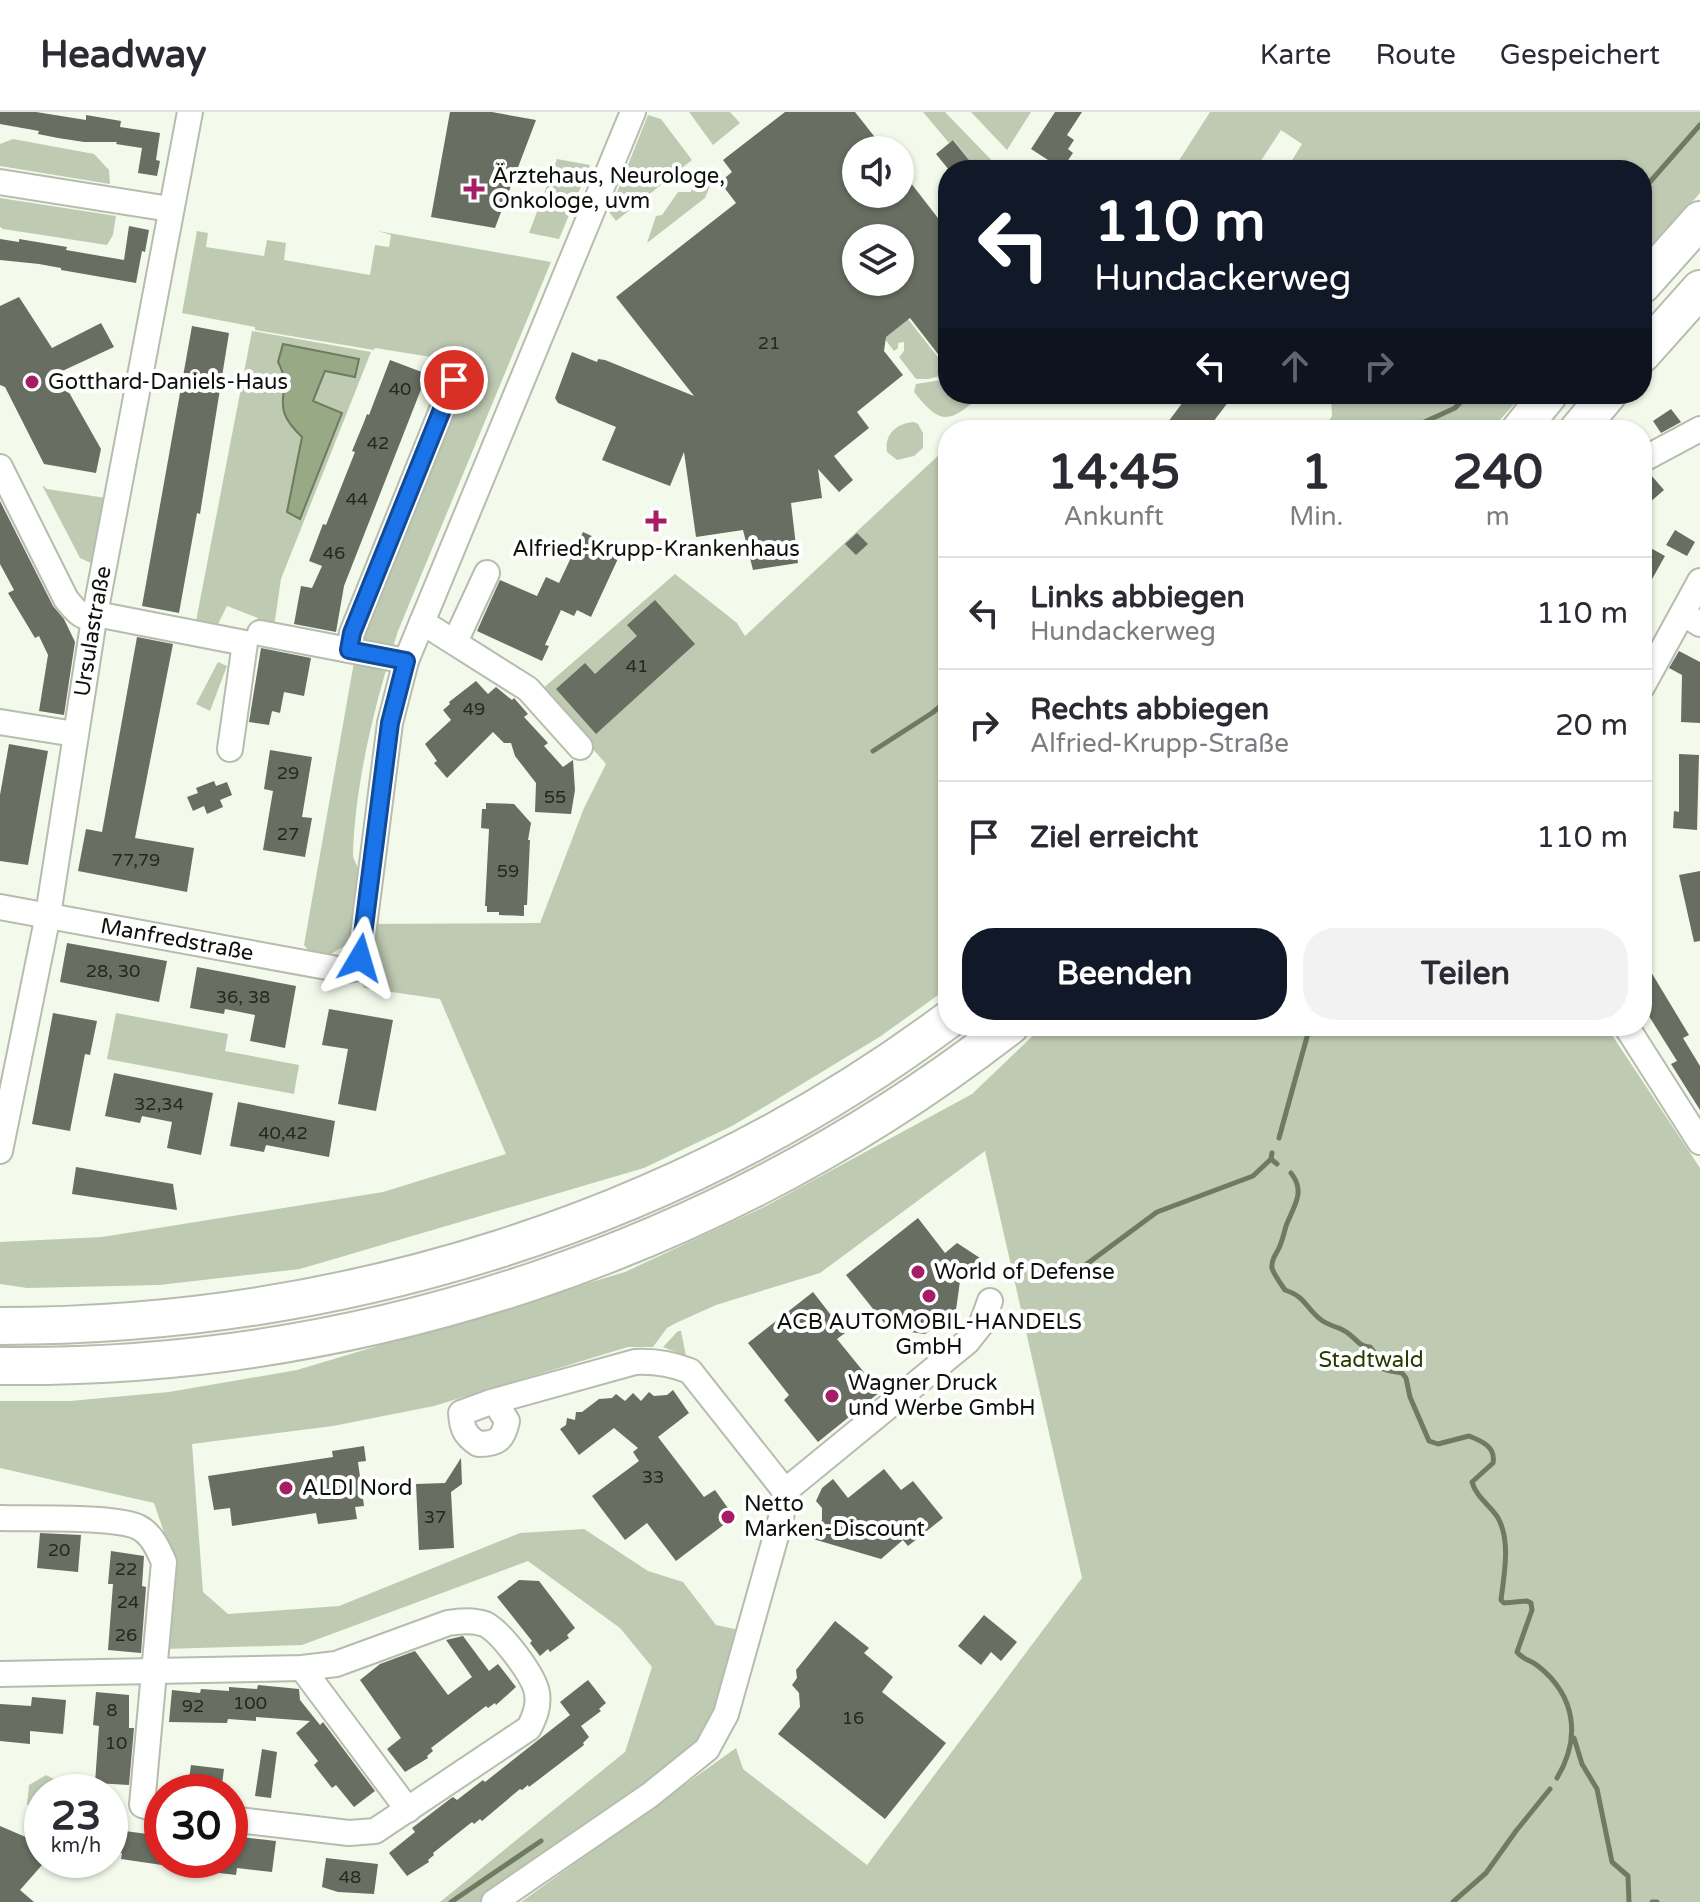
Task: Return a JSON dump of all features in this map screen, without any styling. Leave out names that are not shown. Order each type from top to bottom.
[{"type":"highway","points":[[1652,274],[1700,220]]},
{"type":"highway","points":[[1652,343],[1700,289]]},
{"type":"highway","points":[[1528,420],[1541,404]]},
{"type":"highway","points":[[1586,420],[1600,404]]},
{"type":"highway","points":[[0,1326],[80,1325],[189,1316],[334,1293],[432,1270],[528,1241],[626,1204],[724,1158],[834,1096],[938,1027]]},
{"type":"highway","points":[[0,1366],[110,1363],[211,1355],[334,1335],[440,1311],[529,1284],[647,1239],[734,1199],[824,1151],[908,1099],[996,1036]]},
{"type":"highway","points":[[0,1306],[80,1325]]},
{"type":"highway","points":[[0,1387],[139,1377],[211,1355]]},
{"type":"street","name":"Ursulastraße","points":[[0,1151],[48,915],[95,617],[190,112]]},
{"type":"street","points":[[260,633],[406,661],[633,112]]},
{"type":"street","points":[[0,182],[170,209]]},
{"type":"street","points":[[349,650],[352,633],[454,380]]},
{"type":"street","points":[[1652,455],[1700,429]]},
{"type":"street","points":[[0,467],[7,500],[66,599],[84,618],[95,617],[245,643],[230,749]]},
{"type":"street","points":[[455,642],[487,573]]},
{"type":"street","points":[[1652,669],[1700,581]]},
{"type":"street","points":[[422,622],[528,689],[580,747]]},
{"type":"street","name":"Manfredstraße","points":[[0,907],[343,970],[353,969],[360,958],[390,723],[406,661]]},
{"type":"street","points":[[0,722],[75,734]]},
{"type":"street","points":[[1632,1036],[1700,1142]]},
{"type":"street","points":[[494,1902],[637,1804],[707,1749],[726,1714],[781,1518],[785,1491],[967,1342],[982,1323],[990,1301]]},
{"type":"street","points":[[491,1402],[635,1362],[678,1366],[690,1371],[785,1491]]},
{"type":"street","points":[[0,1518],[116,1522],[139,1528],[155,1542],[164,1562],[145,1774]]},
{"type":"street","points":[[0,1674],[302,1668],[336,1664],[448,1623],[463,1621],[484,1624],[499,1636],[530,1676],[537,1692],[537,1712],[529,1728],[375,1831],[349,1833],[248,1821]]},
{"type":"street","points":[[302,1668],[408,1810]]},
{"type":"street","points":[[144,1785],[144,1806]]},
{"type":"green space","points":[[689,112],[730,112],[740,123],[713,145]]},
{"type":"green space","points":[[923,112],[945,112],[991,160],[969,160],[954,140],[949,143]]},
{"type":"green space","points":[[971,112],[1031,112],[1007,150]]},
{"type":"green space","points":[[1210,112],[1700,112],[1700,193],[1652,248],[1652,160],[1292,160],[1302,144],[1281,130],[1262,160],[1179,160]]},
{"type":"green space","points":[[648,115],[661,119],[692,160],[616,221],[609,212]]},
{"type":"green space","points":[[13,139],[94,154],[109,170],[110,184],[0,166],[0,144]]},
{"type":"green space","points":[[557,159],[590,165],[559,239],[529,233]]},
{"type":"green space","points":[[705,175],[710,186],[705,198],[647,243],[656,216],[662,215],[678,192],[691,192],[693,184]]},
{"type":"green space","points":[[0,198],[116,216],[113,235],[107,245],[3,229],[0,227]]},
{"type":"green space","points":[[197,231],[208,233],[206,247],[264,256],[267,240],[286,243],[284,260],[370,275],[375,245],[389,247],[391,235],[378,231],[551,262],[398,631],[362,770],[353,854],[358,868],[358,888],[349,943],[331,954],[312,955],[304,945],[357,645],[469,363],[255,330],[255,327],[182,313]]},
{"type":"green space","points":[[908,319],[938,357],[938,376],[916,379],[899,357],[904,351],[904,342],[898,343],[894,351],[884,338]]},
{"type":"green space","points":[[252,331],[371,352],[281,579],[274,627],[256,624],[258,618],[227,606],[218,624],[196,621]]},
{"type":"green space","points":[[938,381],[938,404],[970,404],[954,415],[940,416],[914,392],[916,384]]},
{"type":"green space","points":[[1331,404],[1514,404],[1500,420],[1330,420]]},
{"type":"green space","points":[[914,422],[923,433],[923,448],[914,456],[897,460],[887,452],[890,435],[897,427]]},
{"type":"green space","points":[[938,456],[938,995],[881,1036],[732,1126],[644,1168],[300,1269],[159,1285],[27,1288],[0,1284],[0,1242],[102,1237],[383,1192],[506,1154],[440,999],[364,988],[354,969],[365,924],[540,923],[584,808],[606,764],[541,690],[675,574],[737,623],[745,636]]},
{"type":"green space","points":[[42,485],[47,489],[106,498],[93,564],[80,558]]},
{"type":"green space","points":[[218,662],[227,666],[210,711],[196,704]]},
{"type":"green space","points":[[116,1013],[228,1034],[225,1051],[299,1065],[294,1094],[107,1059]]},
{"type":"green space","name":"Stadtwald","points":[[1033,1036],[1613,1036],[1700,1168],[1700,1902],[521,1902],[736,1748],[743,1769],[867,1865],[1082,1578],[985,1151],[820,1273],[716,1305],[667,1328],[653,1347],[628,1347],[434,1406],[333,1426],[192,1444],[203,1592],[228,1614],[339,1606],[520,1533],[584,1529],[648,1571],[683,1582],[716,1625],[739,1630],[712,1717],[696,1744],[675,1765],[481,1902],[440,1902],[625,1752],[652,1667],[620,1628],[528,1561],[302,1645],[164,1649],[170,1550],[154,1503],[0,1468],[0,1401],[70,1401],[169,1392],[297,1370],[625,1272],[766,1206],[972,1094]]},
{"type":"green space","points":[[681,1331],[686,1356],[663,1347]]},
{"type":"shaded area","points":[[283,344],[359,359],[355,377],[325,371],[313,401],[342,413],[300,519],[287,512],[302,437],[291,425],[283,407],[283,373],[278,362]]},
{"type":"building","points":[[0,112],[36,112],[86,120],[86,115],[121,121],[120,127],[160,133],[157,176],[138,173],[142,148],[117,142],[84,142],[38,134],[39,131],[0,124]]},
{"type":"building","points":[[450,112],[492,112],[536,120],[495,228],[431,217]]},
{"type":"building","name":"Alfried-Krupp-Krankenhaus","points":[[785,112],[855,112],[874,136],[842,136],[842,208],[914,208],[914,187],[938,218],[938,354],[910,318],[886,337],[884,351],[903,375],[857,412],[869,428],[834,456],[853,480],[839,492],[818,469],[822,498],[791,503],[798,563],[753,570],[743,530],[696,537],[684,452],[670,486],[602,460],[616,427],[558,403],[555,398],[572,352],[597,362],[598,359],[605,360],[694,396],[616,297],[736,203],[720,182],[732,172],[723,160]]},
{"type":"building","points":[[1055,112],[1082,112],[1067,135],[1074,140],[1068,149],[1073,153],[1068,160],[1048,160],[1031,149]]},
{"type":"building","points":[[953,140],[969,160],[941,160],[936,154]]},
{"type":"building","points":[[129,226],[149,230],[136,283],[39,264],[0,260],[0,239],[19,242],[19,239],[124,260]]},
{"type":"building","name":"Gotthard-Daniels-Haus","points":[[19,297],[52,348],[101,323],[114,347],[58,373],[101,449],[96,473],[44,464],[5,387],[0,385],[0,306]]},
{"type":"building","points":[[192,326],[229,333],[200,514],[197,513],[179,613],[142,606]]},
{"type":"building","points":[[390,360],[427,374],[344,586],[336,632],[294,624],[301,586],[312,588],[322,566],[309,561]]},
{"type":"building","points":[[1182,404],[1227,404],[1215,420],[1170,420]]},
{"type":"building","points":[[1671,409],[1681,422],[1661,433],[1653,421]]},
{"type":"building","points":[[1652,476],[1664,490],[1652,500]]},
{"type":"building","points":[[0,501],[53,606],[64,619],[75,642],[64,715],[39,711],[48,655],[39,636],[35,638],[8,593],[14,590],[0,564]]},
{"type":"building","points":[[1675,530],[1695,542],[1687,556],[1666,545]]},
{"type":"building","points":[[583,532],[622,550],[591,617],[577,610],[574,616],[561,610],[545,645],[549,646],[542,661],[477,631],[500,580],[537,596],[546,577],[559,583]]},
{"type":"building","points":[[857,533],[868,544],[856,555],[845,544]]},
{"type":"building","points":[[1652,549],[1665,556],[1652,579]]},
{"type":"building","points":[[655,600],[695,644],[596,734],[556,689],[585,663],[595,674],[637,636],[627,625]]},
{"type":"building","points":[[137,637],[173,644],[135,838],[194,848],[187,892],[78,871],[86,829],[102,832]]},
{"type":"building","points":[[261,648],[311,658],[304,696],[284,692],[280,713],[272,711],[269,725],[249,722]]},
{"type":"building","points":[[1679,651],[1700,662],[1700,723],[1681,722],[1682,675],[1669,668]]},
{"type":"building","points":[[476,681],[488,694],[496,687],[512,700],[514,698],[528,714],[524,717],[548,743],[544,746],[563,767],[573,760],[575,790],[571,814],[535,812],[536,783],[515,756],[511,743],[504,743],[493,732],[447,778],[434,763],[437,761],[425,744],[451,720],[443,710],[449,702]]},
{"type":"building","points":[[9,744],[48,751],[28,865],[0,861],[0,795]]},
{"type":"building","points":[[270,750],[312,757],[302,817],[312,818],[305,857],[263,850],[273,791],[264,789]]},
{"type":"building","points":[[1679,754],[1699,755],[1697,830],[1673,828],[1674,811],[1679,812]]},
{"type":"building","points":[[214,781],[216,786],[227,782],[232,795],[220,800],[223,807],[207,814],[204,806],[193,811],[187,797],[198,793],[196,788]]},
{"type":"building","points":[[486,803],[514,804],[531,823],[524,916],[487,912],[489,829],[481,828],[482,809],[486,809]]},
{"type":"building","points":[[1700,871],[1700,941],[1694,942],[1679,875]]},
{"type":"building","points":[[67,943],[167,961],[159,1002],[60,982]]},
{"type":"building","points":[[197,967],[296,986],[285,1048],[250,1041],[255,1015],[225,1009],[224,1014],[190,1008]]},
{"type":"building","points":[[1652,974],[1689,1035],[1683,1038],[1700,1066],[1700,1110],[1671,1064],[1677,1061],[1652,1021]]},
{"type":"building","points":[[329,1009],[393,1020],[376,1111],[338,1104],[348,1049],[322,1045]]},
{"type":"building","points":[[53,1013],[97,1021],[90,1055],[85,1054],[70,1131],[32,1124]]},
{"type":"building","points":[[114,1073],[213,1093],[201,1155],[167,1148],[172,1122],[142,1116],[140,1123],[105,1116]]},
{"type":"building","points":[[238,1102],[335,1121],[329,1157],[266,1145],[264,1152],[230,1146]]},
{"type":"building","points":[[76,1167],[173,1184],[177,1210],[72,1194]]},
{"type":"building","points":[[918,1218],[945,1253],[957,1243],[980,1258],[961,1274],[956,1310],[925,1334],[889,1329],[846,1275]]},
{"type":"building","points":[[813,1292],[845,1333],[837,1339],[880,1392],[818,1442],[784,1400],[789,1395],[748,1343]]},
{"type":"building","points":[[673,1390],[689,1413],[658,1437],[704,1497],[715,1490],[730,1511],[726,1514],[730,1520],[676,1561],[647,1523],[625,1540],[592,1496],[639,1461],[633,1452],[638,1448],[614,1428],[579,1455],[560,1429],[566,1425],[567,1418],[575,1420],[576,1412],[582,1412],[599,1399],[612,1398],[616,1394],[625,1401],[633,1393],[641,1401],[649,1392],[654,1396],[667,1395]]},
{"type":"building","name":"ALDI Nord","points":[[364,1446],[366,1461],[358,1462],[364,1506],[355,1507],[357,1519],[318,1524],[316,1513],[232,1526],[230,1508],[214,1510],[208,1476],[333,1457],[332,1451]]},
{"type":"building","points":[[461,1458],[462,1484],[451,1492],[454,1548],[419,1550],[416,1484],[445,1483]]},
{"type":"building","points":[[884,1469],[901,1490],[913,1481],[943,1518],[908,1546],[903,1540],[881,1559],[813,1539],[817,1524],[822,1520],[822,1508],[816,1501],[822,1488],[833,1479],[848,1498]]},
{"type":"building","points":[[40,1533],[81,1535],[78,1572],[37,1568]]},
{"type":"building","points":[[111,1551],[144,1556],[142,1586],[146,1587],[141,1653],[108,1650],[113,1584],[108,1584]]},
{"type":"building","points":[[519,1580],[539,1581],[575,1628],[567,1635],[569,1638],[540,1656],[497,1597]]},
{"type":"building","points":[[984,1615],[1017,1642],[1001,1661],[991,1652],[981,1665],[958,1646]]},
{"type":"building","points":[[835,1621],[869,1648],[864,1653],[893,1677],[882,1692],[946,1743],[885,1819],[778,1734],[800,1707],[799,1693],[792,1685],[797,1678],[796,1670]]},
{"type":"building","points":[[463,1636],[489,1671],[498,1664],[516,1687],[496,1705],[486,1706],[431,1748],[433,1751],[428,1758],[405,1772],[387,1749],[401,1738],[360,1680],[380,1664],[415,1651],[448,1695],[472,1677],[446,1640]]},
{"type":"building","points":[[588,1680],[606,1703],[599,1709],[601,1711],[581,1726],[589,1737],[584,1745],[529,1787],[520,1789],[482,1821],[472,1822],[433,1853],[429,1862],[407,1876],[389,1853],[415,1832],[412,1828],[453,1797],[457,1800],[483,1780],[485,1782],[570,1715],[560,1702]]},
{"type":"building","points":[[258,1685],[299,1689],[300,1700],[320,1725],[323,1722],[375,1791],[354,1807],[336,1785],[332,1788],[314,1765],[318,1761],[296,1733],[310,1721],[256,1717],[256,1721],[228,1719],[227,1723],[169,1722],[172,1690],[200,1693],[201,1689],[229,1691],[229,1687],[257,1689]]},
{"type":"building","points":[[96,1692],[129,1695],[129,1728],[134,1728],[129,1785],[128,1774],[96,1774],[99,1726],[93,1725]]},
{"type":"building","points":[[32,1697],[66,1700],[63,1734],[30,1731],[30,1744],[0,1741],[0,1704],[31,1706]]},
{"type":"building","points":[[262,1749],[277,1752],[271,1798],[255,1796]]},
{"type":"building","points":[[191,1765],[224,1769],[223,1774],[190,1774]]},
{"type":"building","points":[[0,1826],[24,1836],[24,1878],[31,1878],[20,1890],[34,1902],[0,1902]]},
{"type":"building","points":[[128,1831],[144,1834],[144,1862],[128,1860]]},
{"type":"building","points":[[248,1838],[276,1841],[272,1872],[248,1869]]},
{"type":"building","points":[[326,1858],[378,1864],[374,1894],[338,1892],[322,1887]]},
{"type":"waterway","points":[[1652,180],[1700,125]]},
{"type":"waterway","points":[[1429,420],[1459,404]]},
{"type":"waterway","points":[[873,751],[938,708]]},
{"type":"waterway","points":[[1279,1138],[1307,1036]]},
{"type":"waterway","points":[[1272,1153],[1271,1159],[1277,1164]]},
{"type":"waterway","points":[[1080,1269],[1157,1212],[1253,1176],[1271,1159]]},
{"type":"waterway","points":[[1291,1173],[1298,1186],[1297,1199],[1272,1265],[1285,1290],[1301,1299],[1323,1322],[1346,1331],[1361,1344],[1370,1347],[1382,1368],[1402,1373],[1429,1441],[1438,1444],[1469,1436],[1483,1443],[1492,1453],[1493,1463],[1472,1482],[1502,1527],[1506,1558],[1501,1600],[1504,1603],[1531,1603],[1532,1610],[1517,1652],[1551,1678],[1567,1704],[1571,1718],[1570,1748],[1557,1778]]},
{"type":"waterway","points":[[1574,1738],[1582,1764],[1597,1789],[1612,1862],[1628,1876],[1629,1902]]},
{"type":"waterway","points":[[1453,1902],[1486,1873],[1550,1789]]},
{"type":"waterway","points":[[451,1902],[541,1841]]},
{"type":"waterway","points":[[1652,1902],[1657,1902]]},
{"type":"place","name":"Ärztehaus, Neurologe, Onkologe, uvm","points":[[474,189]]},
{"type":"place","name":"Gotthard-Daniels-Haus","points":[[32,382]]},
{"type":"place","name":"Alfried-Krupp-Krankenhaus","points":[[656,521]]},
{"type":"place","name":"World of Defense","points":[[918,1272]]},
{"type":"place","name":"ACB AUTOMOBIL-HANDELS GmbH","points":[[929,1296]]},
{"type":"place","name":"Wagner Druck und Werbe GmbH","points":[[832,1396]]},
{"type":"place","name":"ALDI Nord","points":[[286,1488]]},
{"type":"place","name":"Netto Marken-Discount","points":[[728,1517]]},
{"type":"route","points":[[360,958],[390,723],[406,661],[349,650],[352,633],[454,380]]}]
